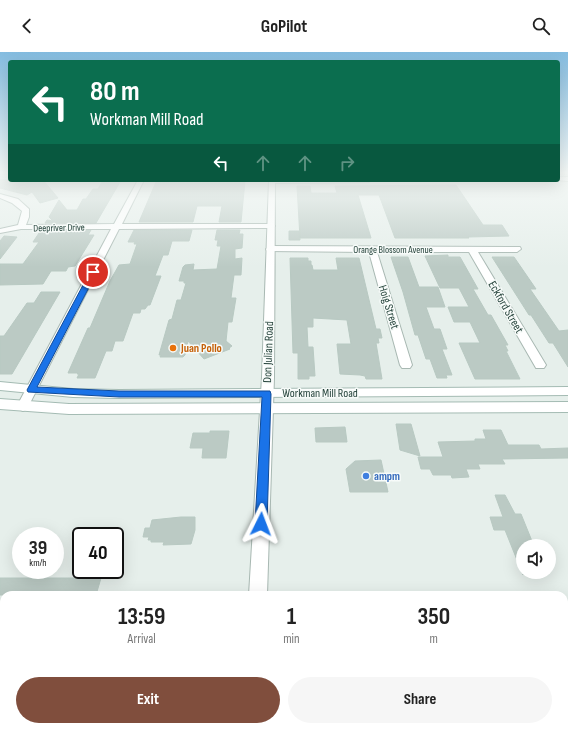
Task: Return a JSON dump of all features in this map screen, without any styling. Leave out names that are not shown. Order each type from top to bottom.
[{"type":"street","points":[[18,204],[26,211],[21,227]]},
{"type":"street","points":[[23,406],[129,204]]},
{"type":"street","name":"Don Julian Road","points":[[258,591],[271,204]]},
{"type":"street","points":[[118,226],[271,226]]},
{"type":"street","name":"Deepriver Drive","points":[[0,231],[21,227],[118,226]]},
{"type":"street","name":"Orange Blossom Avenue","points":[[270,249],[516,248]]},
{"type":"street","name":"Hoig Street","points":[[372,249],[406,365]]},
{"type":"street","name":"Eckford Street","points":[[472,249],[540,365]]},
{"type":"street","name":"Workman Mill Road","points":[[0,386],[31,390],[119,394],[568,391]]},
{"type":"street","name":"Workman Mill Road","points":[[0,404],[118,409],[568,407]]},
{"type":"building","points":[[57,204],[62,204],[67,210],[77,210],[80,204],[107,204],[96,223],[45,223],[47,220],[53,221],[49,217]]},
{"type":"building","points":[[147,204],[243,204],[241,222],[219,222],[222,206],[197,206],[193,222],[139,222]]},
{"type":"building","points":[[298,204],[361,204],[371,238],[300,238]]},
{"type":"building","points":[[382,204],[469,204],[483,225],[502,225],[509,236],[468,237],[469,238],[395,238]]},
{"type":"building","points":[[41,230],[91,230],[88,235],[94,235],[75,266],[68,267],[66,271],[51,271],[43,284],[0,285],[0,264],[23,264],[39,242],[33,242]]},
{"type":"building","points":[[134,230],[192,230],[189,241],[172,241],[168,255],[163,255],[155,276],[161,276],[150,305],[148,305],[145,309],[141,309],[140,313],[133,313],[123,341],[115,341],[112,351],[106,351],[95,378],[77,378],[78,373],[68,373],[88,328],[90,328],[110,281],[119,265],[130,264],[137,244],[134,244],[135,242],[128,242]]},
{"type":"building","points":[[217,230],[240,230],[239,234],[243,234],[242,248],[235,249],[235,259],[242,258],[241,275],[234,275],[231,298],[236,298],[232,322],[228,322],[226,341],[232,346],[229,348],[230,349],[204,359],[188,341],[185,355],[183,357],[160,357],[161,355],[159,355],[169,320],[172,319],[177,300],[181,300],[186,283],[184,283],[184,281],[179,281],[183,267],[185,265],[194,264],[193,270],[217,269],[221,246],[217,246],[218,240],[215,240]]},
{"type":"building","points":[[289,231],[299,231],[300,240],[289,240]]},
{"type":"building","points":[[4,236],[17,237],[0,259],[0,241]]},
{"type":"building","points":[[448,255],[448,257],[460,257],[478,289],[473,289],[488,315],[491,315],[508,345],[505,345],[508,351],[506,351],[520,379],[475,379],[459,343],[480,343],[470,322],[454,322],[448,307],[469,307],[459,288],[440,288],[425,256]]},
{"type":"building","points":[[391,257],[408,257],[419,287],[438,287],[445,307],[426,307],[434,329],[440,329],[447,349],[442,349],[452,375],[446,375],[447,378],[437,378],[430,359],[426,359],[418,335],[415,335]]},
{"type":"building","points":[[492,257],[514,257],[536,289],[530,289],[559,331],[568,330],[568,367],[553,343],[549,343],[531,315],[529,315]]},
{"type":"building","points":[[290,258],[308,258],[308,261],[311,261],[313,270],[338,270],[336,258],[359,258],[376,329],[380,329],[382,338],[378,338],[379,343],[376,343],[382,379],[366,379],[365,376],[360,375],[340,374],[337,344],[351,344],[347,320],[313,318],[313,327],[307,327],[308,347],[313,347],[315,376],[309,376],[309,379],[298,379],[298,353],[293,353]]},
{"type":"building","points":[[41,292],[60,292],[12,374],[0,374],[0,336],[4,336],[27,303],[34,303]]},
{"type":"building","points":[[396,424],[411,424],[420,456],[400,450]]},
{"type":"building","points":[[345,427],[347,442],[316,442],[315,428]]},
{"type":"building","points":[[483,430],[501,430],[508,445],[539,445],[541,449],[568,448],[568,458],[502,459],[505,464],[478,464],[480,469],[466,469],[469,477],[452,478],[451,475],[433,475],[430,469],[421,469],[418,457],[443,457],[438,442],[475,441],[475,439],[486,439]]},
{"type":"building","points":[[210,431],[229,431],[226,458],[202,458],[203,448],[190,448],[193,433],[210,433]]},
{"type":"building","points":[[381,460],[388,492],[350,492],[346,469],[355,461]]},
{"type":"building","points":[[495,495],[505,495],[515,514],[521,514],[531,539],[516,539],[516,558],[505,530],[494,530],[490,517],[503,517]]},
{"type":"building","points":[[195,517],[195,530],[191,544],[163,545],[164,542],[151,542],[151,540],[148,540],[149,537],[143,537],[145,528],[150,528],[152,520]]},
{"type":"building","points":[[0,578],[101,579],[97,591],[0,591]]},
{"type":"place","name":"Juan Pollo","points":[[173,348]]},
{"type":"place","name":"ampm","points":[[366,476]]},
{"type":"route","points":[[93,272],[31,390],[119,394],[266,394],[261,524]]}]
